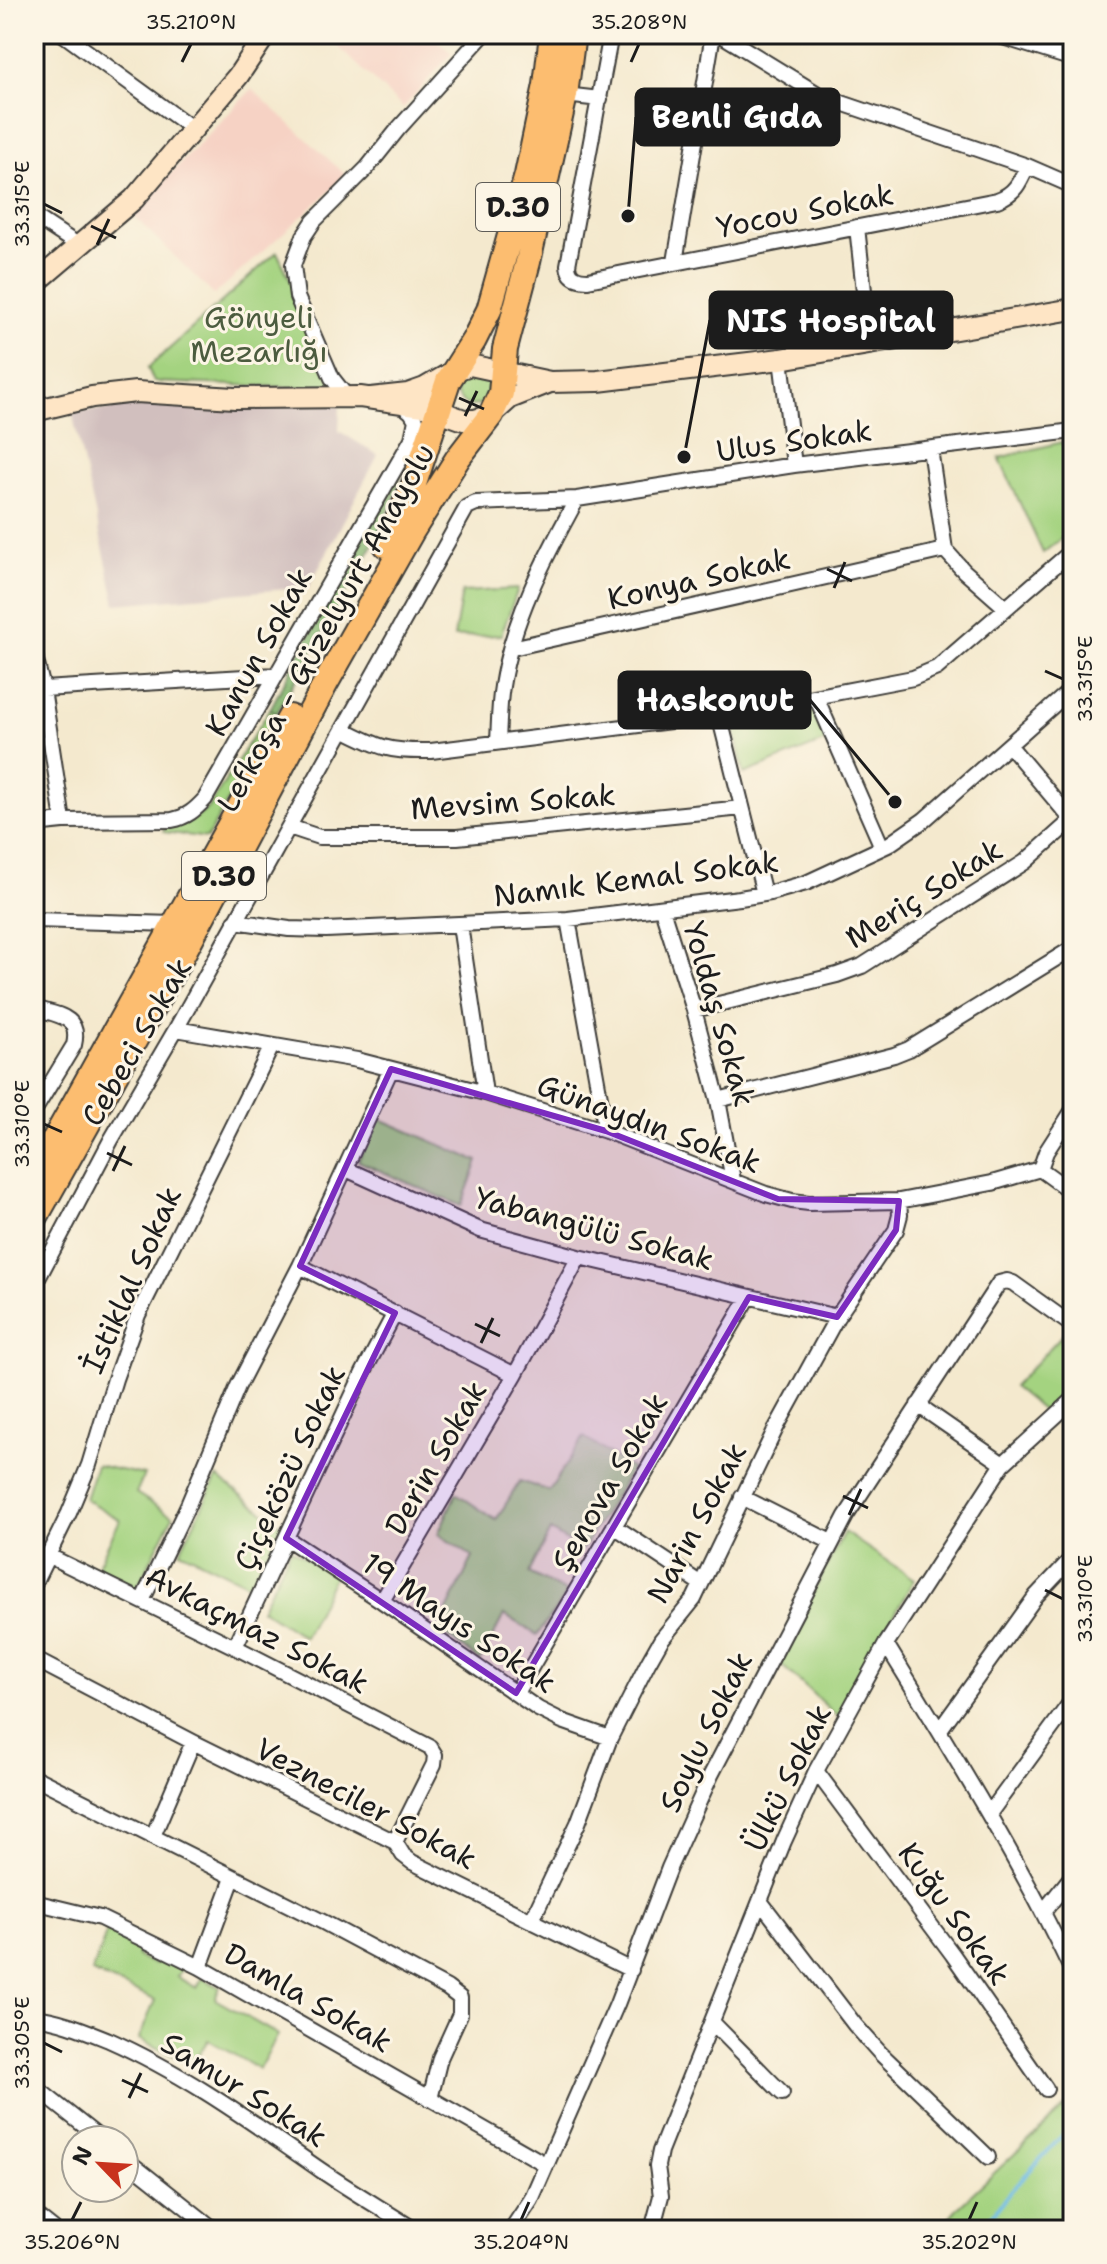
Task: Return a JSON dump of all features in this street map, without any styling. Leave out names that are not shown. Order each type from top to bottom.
[{"type":"highway","name":"Lefkoşa - Güzelyurt Anayolu","points":[[34,1176],[375,568],[401,516],[448,381],[489,310],[527,175],[546,85],[552,34]]},
{"type":"highway","name":"Lefkoşa - Güzelyurt Anayolu","points":[[34,1220],[180,959],[327,681],[412,531],[458,458],[491,415],[501,393],[505,349],[565,95],[573,34]]},
{"type":"main road","points":[[34,284],[134,199],[238,76],[266,34]]},
{"type":"main road","points":[[371,398],[408,394],[470,365],[550,382],[643,377],[870,346],[1073,309]]},
{"type":"main road","points":[[34,411],[92,397],[136,392],[235,398],[371,398],[438,408],[464,420],[475,420],[491,415],[510,398],[550,382]]},
{"type":"street","points":[[63,34],[193,129]]},
{"type":"street","points":[[347,397],[332,378],[297,297],[293,265],[304,236],[314,221],[367,168],[484,34]]},
{"type":"street","points":[[565,95],[600,99],[611,34]]},
{"type":"street","points":[[675,262],[713,34]]},
{"type":"street","points":[[720,34],[821,96],[1027,166],[1073,186]]},
{"type":"street","points":[[993,34],[1073,59]]},
{"type":"street","name":"Yocou Sokak","points":[[600,99],[568,265],[570,273],[576,278],[588,280],[1001,199],[1016,190],[1027,166]]},
{"type":"street","points":[[34,216],[78,245]]},
{"type":"street","points":[[857,227],[870,346]]},
{"type":"street","points":[[781,359],[794,465]]},
{"type":"street","name":"Kanun Sokak","points":[[34,824],[172,820],[196,810],[412,439],[416,420],[400,403]]},
{"type":"street","name":"Ulus Sokak","points":[[474,503],[577,499],[794,465],[1073,431]]},
{"type":"street","points":[[930,449],[945,550],[1006,608]]},
{"type":"street","points":[[498,742],[502,686],[512,648],[537,576],[577,499]]},
{"type":"street","name":"Cebeci Sokak","points":[[34,1286],[111,1140],[203,981],[464,510],[474,503]]},
{"type":"street","name":"Konya Sokak","points":[[512,648],[945,550]]},
{"type":"street","points":[[343,729],[372,744],[398,751],[431,751],[719,715],[913,678],[930,672],[1073,550]]},
{"type":"street","points":[[34,652],[43,689],[63,821]]},
{"type":"street","points":[[43,689],[276,675]]},
{"type":"street","name":"Namık Kemal Sokak","points":[[235,921],[289,929],[326,930],[568,919],[764,894],[806,883],[882,847],[924,820],[1073,688]]},
{"type":"street","points":[[816,697],[882,847]]},
{"type":"street","points":[[719,715],[764,894]]},
{"type":"street","points":[[1009,745],[1072,819]]},
{"type":"street","name":"Mevsim Sokak","points":[[289,827],[319,837],[457,837],[742,808]]},
{"type":"street","name":"Meriç Sokak","points":[[694,1010],[862,966],[1025,862],[1072,819]]},
{"type":"street","name":"Yoldaş Sokak","points":[[662,909],[718,1100],[733,1180]]},
{"type":"street","points":[[568,919],[606,1131]]},
{"type":"street","points":[[34,920],[174,924]]},
{"type":"street","points":[[460,925],[485,1093]]},
{"type":"street","points":[[718,1100],[909,1049],[1073,948]]},
{"type":"street","points":[[180,959],[203,981]]},
{"type":"street","points":[[34,1008],[66,1018],[74,1025],[76,1033],[74,1045],[34,1111]]},
{"type":"street","name":"Günaydın Sokak","points":[[176,1029],[357,1060],[485,1093],[606,1131],[766,1194],[792,1201],[899,1201],[992,1183],[1040,1169]]},
{"type":"street","name":"İstiklal Sokak","points":[[34,1584],[89,1465],[138,1315],[272,1046]]},
{"type":"street","points":[[142,1601],[188,1505],[238,1386],[300,1266],[391,1069]]},
{"type":"street","points":[[1073,1110],[1046,1152],[1040,1169],[1073,1193]]},
{"type":"street","name":"Yabangülü Sokak","points":[[346,1169],[480,1230],[579,1257],[837,1317]]},
{"type":"street","name":"Narin Sokak","points":[[532,1920],[578,1823],[610,1738],[653,1654],[694,1599],[771,1438],[837,1317],[896,1230],[900,1215],[899,1201]]},
{"type":"street","name":"Derin Sokak","points":[[382,1601],[515,1375],[579,1257]]},
{"type":"street","points":[[300,1266],[515,1375]]},
{"type":"street","name":"Soylu Sokak","points":[[511,2230],[531,2200],[631,1970],[669,1868],[711,1775],[831,1542],[999,1283],[1007,1281],[1017,1285],[1073,1326]]},
{"type":"street","name":"Şenova Sokak","points":[[516,1693],[749,1297]]},
{"type":"street","name":"Çiçeközü Sokak","points":[[235,1647],[363,1373],[395,1313]]},
{"type":"street","name":"Ülkü Sokak","points":[[652,2230],[660,2205],[657,2166],[660,2151],[789,1830],[816,1771],[886,1644],[1003,1464],[1073,1400]]},
{"type":"street","points":[[918,1405],[1003,1464]]},
{"type":"street","points":[[742,1497],[831,1542]]},
{"type":"street","points":[[614,1526],[701,1584]]},
{"type":"street","name":"19 Mayıs Sokak","points":[[286,1538],[554,1718],[610,1738]]},
{"type":"street","name":"Avkaçmaz Sokak","points":[[49,1556],[235,1647],[433,1750],[434,1764],[395,1842]]},
{"type":"street","points":[[939,1731],[1036,1596],[1073,1557]]},
{"type":"street","points":[[886,1644],[989,1814],[1044,1911],[1073,1973]]},
{"type":"street","name":"Vezneciler Sokak","points":[[34,1659],[395,1842],[412,1862],[631,1970]]},
{"type":"street","points":[[989,1814],[1073,1699]]},
{"type":"street","points":[[153,1836],[193,1742]]},
{"type":"street","name":"Kuğu Sokak","points":[[816,1771],[953,1955],[1046,2089]]},
{"type":"street","points":[[34,1777],[325,1923],[447,1988],[460,1998],[460,2014],[440,2058],[430,2099]]},
{"type":"street","points":[[1044,1911],[1073,1875]]},
{"type":"street","points":[[200,1967],[233,1878]]},
{"type":"street","points":[[760,1901],[855,2025],[988,2157]]},
{"type":"street","name":"Damla Sokak","points":[[34,1902],[100,1918],[200,1967],[545,2164]]},
{"type":"street","name":"Samur Sokak","points":[[34,2017],[74,2025],[176,2074],[415,2230]]},
{"type":"street","points":[[712,2022],[782,2093]]},
{"type":"street","points":[[34,2086],[82,2124]]},
{"type":"street","points":[[140,2171],[215,2230]]},
{"type":"street","points":[[34,2214],[54,2230]]},
{"type":"highlighted area","points":[[391,1069],[606,1131],[778,1199],[899,1201],[896,1230],[837,1317],[749,1297],[516,1693],[286,1538],[395,1313],[300,1266]]},
{"type":"shaded area","points":[[325,34],[428,34],[452,53],[403,108]]},
{"type":"shaded area","points":[[252,89],[347,176],[214,295],[132,214]]},
{"type":"shaded area","points":[[131,400],[340,405],[339,431],[378,455],[309,587],[116,604],[72,412],[112,409]]},
{"type":"green space","name":"Gönyeli Mezarlığı","points":[[277,252],[340,389],[154,382],[148,368]]},
{"type":"green space","points":[[466,372],[487,377],[492,388],[483,403],[474,406],[460,400],[456,391]]},
{"type":"green space","points":[[1062,442],[1073,459],[1073,529],[1043,553],[999,458]]},
{"type":"green space","points":[[404,463],[394,499],[373,545],[277,713],[270,709],[398,468]]},
{"type":"green space","points":[[518,589],[501,635],[454,637],[462,592]]},
{"type":"green space","points":[[811,705],[826,741],[744,774],[732,721]]},
{"type":"green space","points":[[270,709],[277,713],[207,838],[163,832],[166,824],[190,821],[209,807]]},
{"type":"green space","points":[[378,1118],[478,1161],[461,1206],[358,1161]]},
{"type":"green space","points":[[1063,1334],[1073,1343],[1073,1384],[1043,1411],[1013,1387]]},
{"type":"green space","points":[[584,1437],[632,1469],[582,1550],[550,1531],[529,1573],[568,1593],[537,1635],[504,1615],[480,1661],[438,1629],[473,1557],[438,1534],[456,1493],[496,1520],[520,1481],[549,1491]]},
{"type":"green space","points":[[96,1465],[144,1475],[136,1493],[173,1516],[136,1590],[95,1571],[120,1520],[85,1499]]},
{"type":"green space","points":[[217,1477],[285,1528],[256,1588],[180,1551]]},
{"type":"green space","points":[[844,1532],[914,1579],[838,1717],[778,1662]]},
{"type":"green space","points":[[291,1549],[335,1575],[304,1637],[261,1609]]},
{"type":"green space","points":[[108,1928],[143,1944],[137,1956],[155,1965],[161,1956],[183,1967],[177,1977],[197,1988],[202,1978],[220,1987],[215,1999],[278,2035],[259,2069],[208,2040],[192,2065],[139,2039],[155,2000],[92,1972]]},
{"type":"green space","points":[[1073,2101],[1073,2230],[939,2230],[958,2207]]},
{"type":"waterway","points":[[981,2230],[1009,2193],[1073,2124]]},
{"type":"place","name":"Benli Gıda","points":[[628,216]]},
{"type":"place","name":"NIS Hospital","points":[[684,457]]},
{"type":"place","name":"Haskonut","points":[[895,802]]}]
